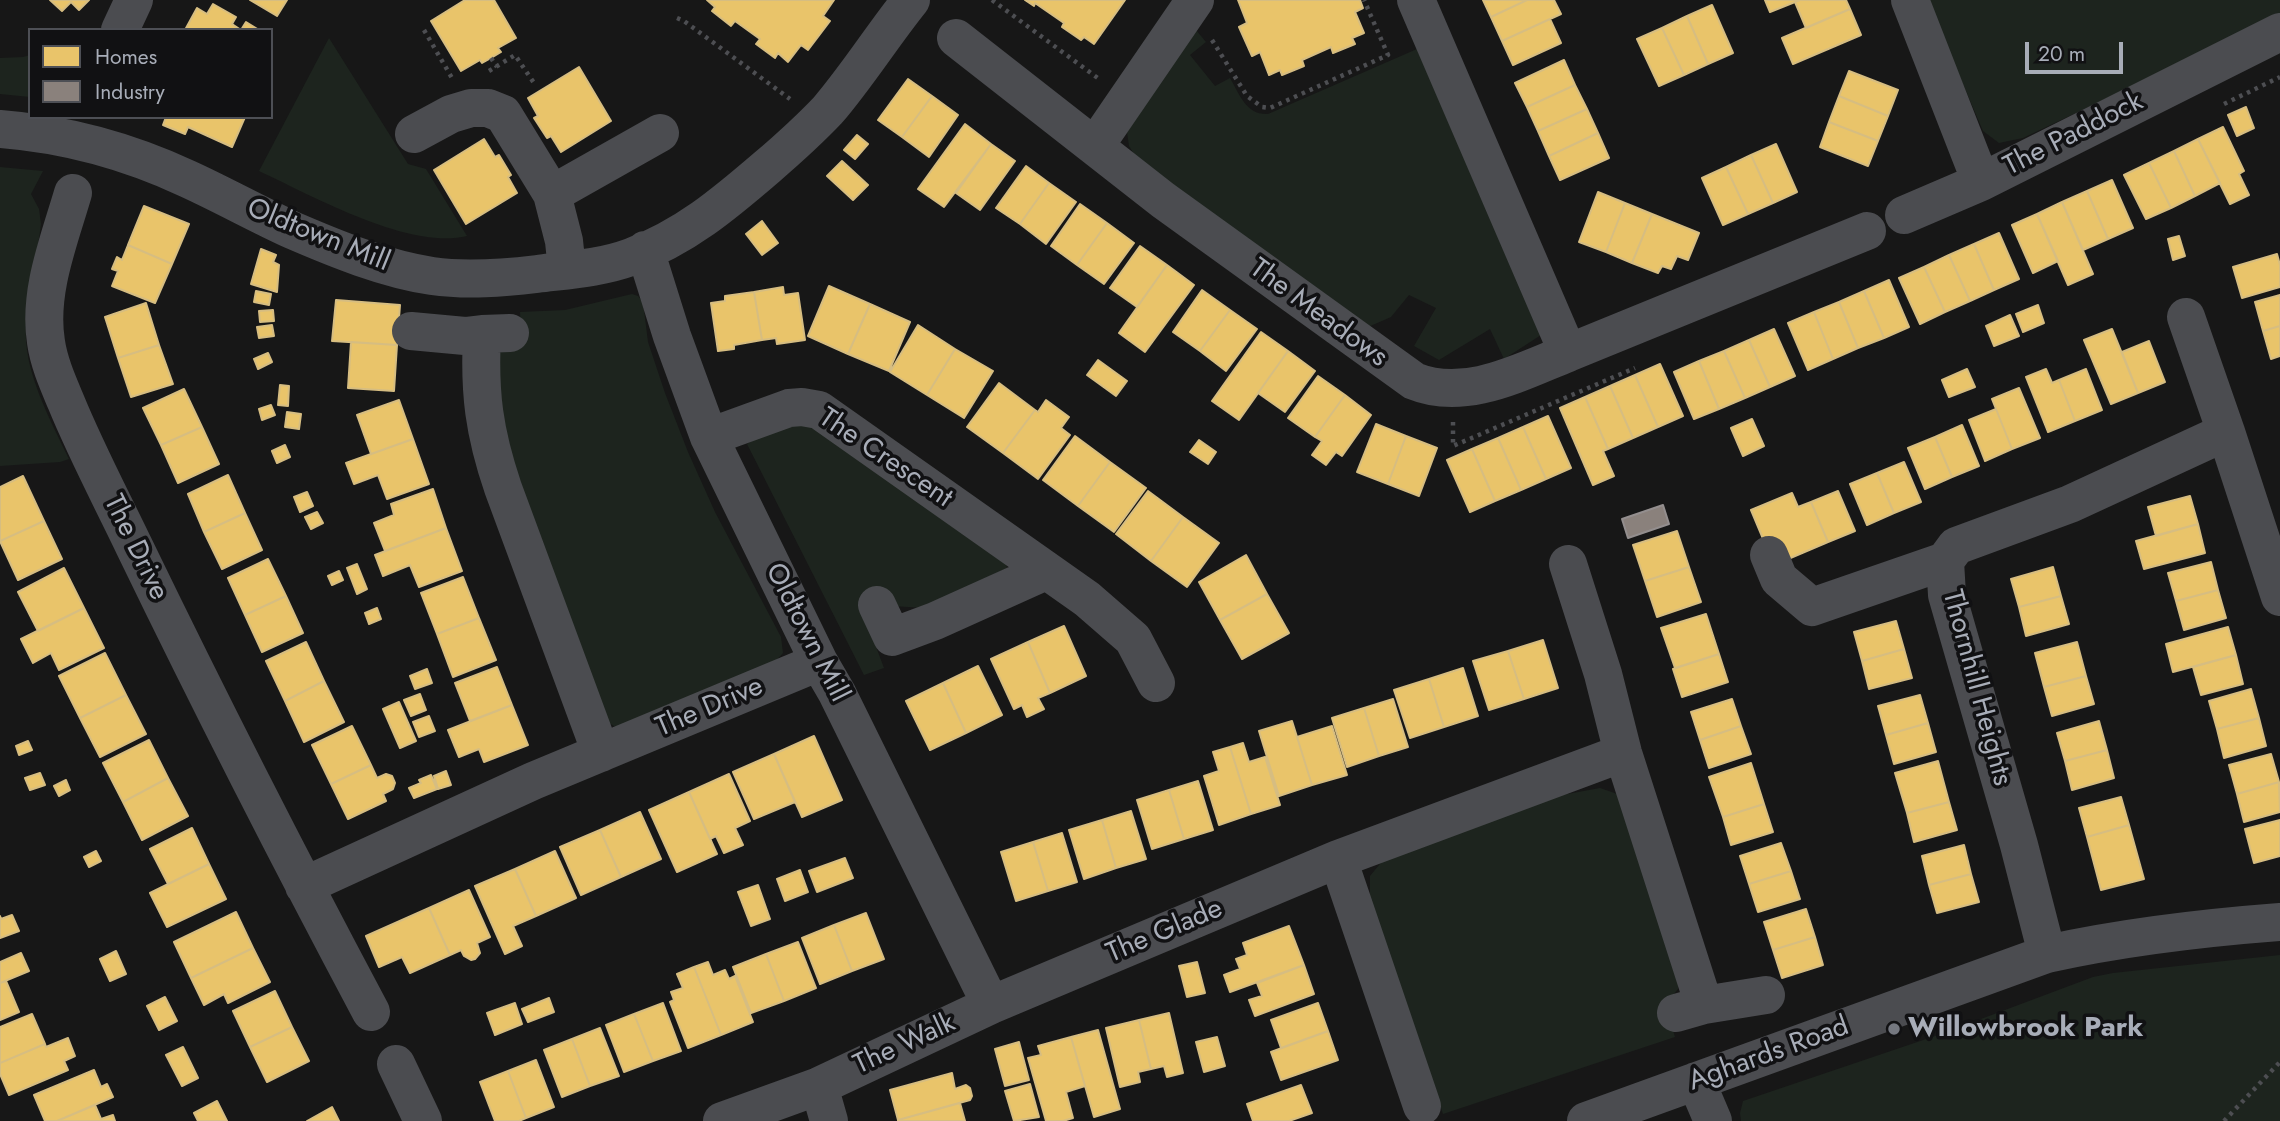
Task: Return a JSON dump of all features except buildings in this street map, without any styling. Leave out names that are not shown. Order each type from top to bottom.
[{"type":"street","points":[[121,28],[134,0]]},
{"type":"street","points":[[1095,146],[1195,0]]},
{"type":"street","points":[[1416,0],[1568,354]]},
{"type":"street","name":"The Paddock","points":[[1910,0],[1982,182]]},
{"type":"street","name":"Oldtown Mill","points":[[0,129],[86,129],[255,213],[313,238],[416,273],[466,279],[567,270],[614,262],[645,250],[678,234],[732,198],[782,155],[844,92],[909,1]]},
{"type":"street","name":"The Paddock","points":[[1904,215],[1982,182],[2280,32]]},
{"type":"street","name":"The Meadows","points":[[956,38],[1184,215],[1414,382],[1430,388],[1477,386],[1505,378],[1867,231]]},
{"type":"street","points":[[414,134],[451,114],[471,108],[488,108],[503,114],[552,194],[564,240],[567,270]]},
{"type":"street","points":[[552,194],[660,133]]},
{"type":"street","name":"The Drive","points":[[73,193],[45,296],[43,321],[48,357],[98,473],[304,886],[372,1012]]},
{"type":"street","name":"Oldtown Mill","points":[[645,250],[672,336],[709,438],[991,1005]]},
{"type":"street","points":[[2186,317],[2280,597]]},
{"type":"street","points":[[411,331],[465,336],[496,333],[481,394],[491,454],[601,753]]},
{"type":"street","name":"The Crescent","points":[[709,438],[789,408],[819,410],[1087,599],[1133,639],[1156,682]]},
{"type":"street","name":"Thornhill Heights","points":[[2047,954],[2020,845],[1947,595],[1945,561],[1956,546],[2070,504],[2226,432]]},
{"type":"street","points":[[1769,555],[1779,579],[1812,607],[1945,561]]},
{"type":"street","points":[[1568,564],[1603,674],[1690,1009],[1766,995]]},
{"type":"street","points":[[877,605],[892,637],[935,621],[1046,571]]},
{"type":"street","name":"The Drive","points":[[304,886],[533,781],[819,662]]},
{"type":"street","name":"The Glade","points":[[991,1005],[1338,859],[1623,752]]},
{"type":"street","points":[[1338,859],[1422,1106]]},
{"type":"street","name":"Aghards Road","points":[[1586,1121],[2047,954],[2164,933],[2280,922]]},
{"type":"street","name":"The Walk","points":[[722,1121],[824,1103],[991,1005]]},
{"type":"street","points":[[396,1064],[423,1121]]},
{"type":"street","points":[[1696,1081],[1713,1121]]},
{"type":"path","points":[[992,0],[1127,101]]},
{"type":"path","points":[[1210,38],[1253,102],[1270,108],[1388,55],[1364,0]]},
{"type":"path","points":[[677,18],[792,100]]},
{"type":"path","points":[[424,30],[454,81]]},
{"type":"path","points":[[479,78],[515,55],[534,83]]},
{"type":"path","points":[[491,58],[497,67]]},
{"type":"path","points":[[2224,1121],[2280,1062]]},
{"type":"shaded area","points":[[1927,0],[2280,0],[2280,13],[2270,21],[2023,138],[1999,143],[1983,131]]},
{"type":"shaded area","points":[[1196,30],[1206,42],[1190,55],[1215,86],[1230,78],[1249,108],[1268,114],[1417,49],[1541,335],[1504,359],[1490,329],[1439,360],[1414,346],[1436,308],[1409,295],[1391,317],[1368,327],[1137,159],[1129,146],[1127,132]]},
{"type":"shaded area","points":[[329,38],[408,164],[426,169],[467,236],[443,238],[389,228],[333,206],[259,171]]},
{"type":"shaded area","points":[[28,56],[28,97],[0,94],[0,58]]},
{"type":"shaded area","points":[[0,167],[43,171],[31,194],[39,209],[41,224],[29,300],[26,343],[39,394],[69,459],[60,462],[0,466]]},
{"type":"shaded area","points":[[632,294],[643,302],[648,342],[688,452],[715,512],[781,637],[783,653],[772,665],[619,729],[609,723],[508,463],[496,358],[504,348],[522,344],[520,312],[565,310]]},
{"type":"shaded area","points":[[797,421],[822,428],[1004,557],[1007,568],[924,608],[860,604],[884,668],[864,675],[747,444],[774,425]]},
{"type":"shaded area","points":[[1600,788],[1623,796],[1680,973],[1678,989],[1665,1005],[1675,1037],[1443,1114],[1370,901],[1370,876],[1384,859],[1562,795]]},
{"type":"shaded area","points":[[2280,955],[2280,1121],[1741,1121],[1743,1101],[1941,1034],[2093,977]]},
{"type":"place","name":"Willowbrook Park","points":[[1894,1029]]}]
